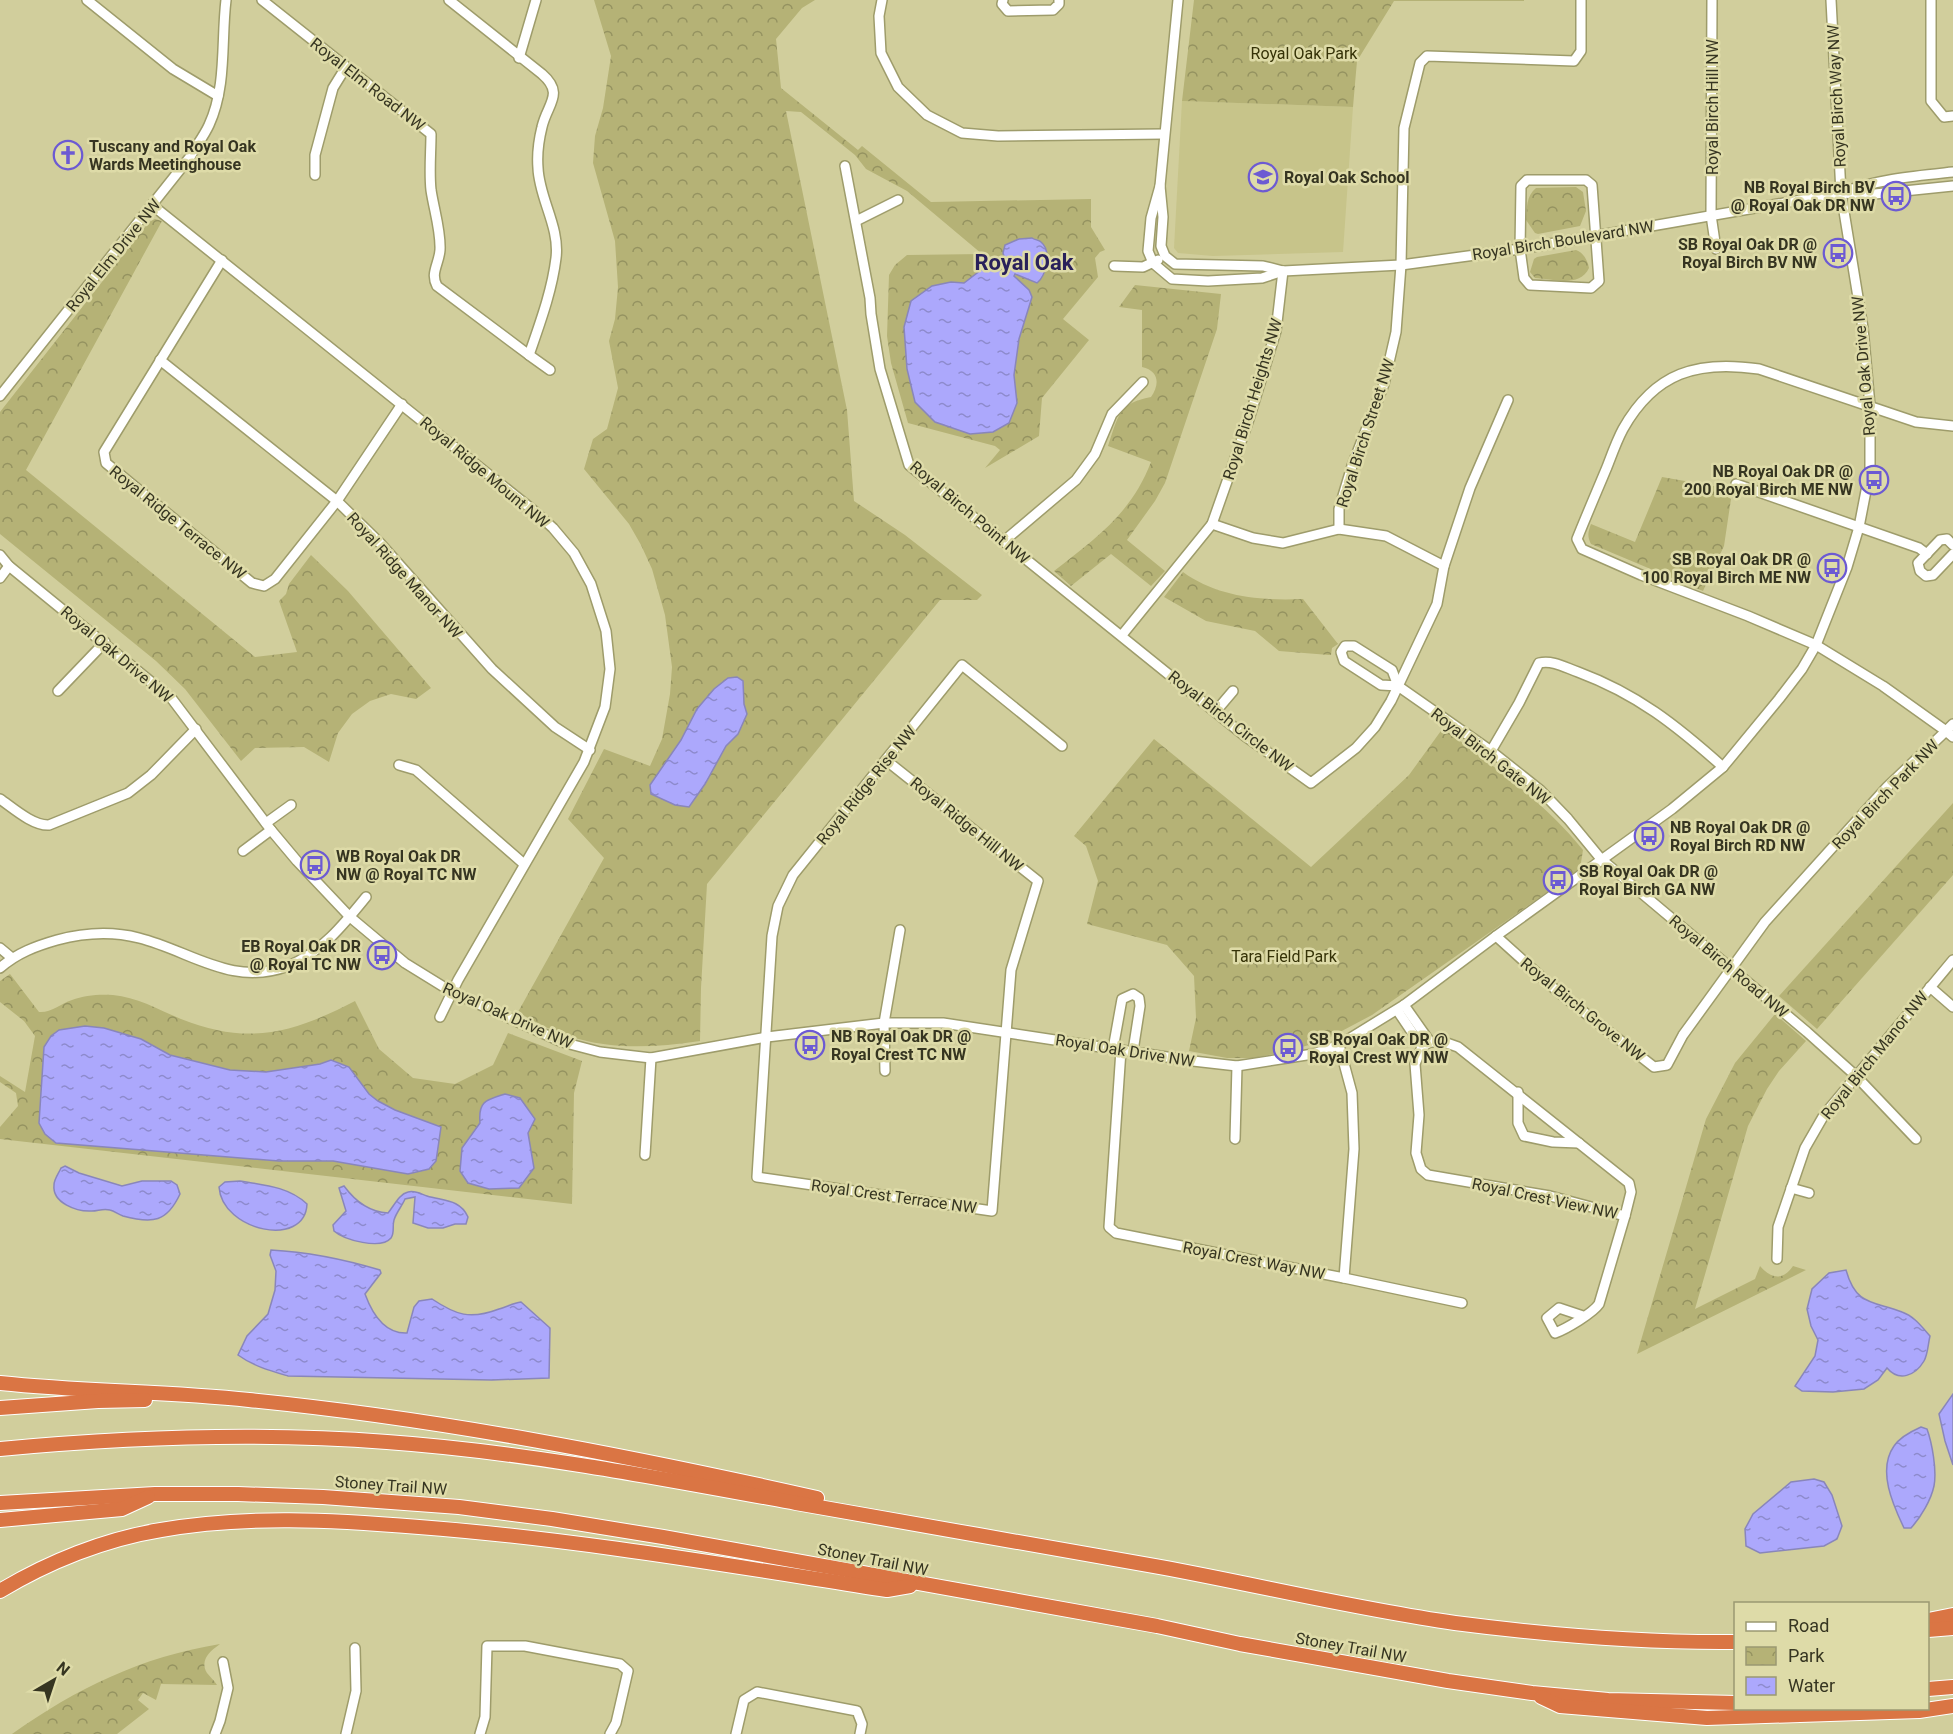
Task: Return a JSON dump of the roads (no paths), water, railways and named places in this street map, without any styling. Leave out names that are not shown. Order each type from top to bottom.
[{"type":"highway","points":[[0,1383],[249,1400],[402,1419],[588,1449],[921,1521],[947,1531]]},
{"type":"highway","points":[[0,1408],[98,1401],[249,1400]]},
{"type":"highway","points":[[0,1449],[125,1439],[251,1436],[384,1442],[466,1449],[597,1467],[947,1531],[1166,1568],[1452,1622],[1582,1637],[1697,1643],[1734,1642]]},
{"type":"highway","points":[[0,1520],[122,1509],[155,1494]]},
{"type":"highway","name":"Stoney Trail NW","points":[[0,1503],[155,1494],[313,1496],[459,1507],[663,1537],[1426,1677],[1532,1693],[1608,1700],[1734,1703]]},
{"type":"highway","points":[[0,1591],[50,1564],[124,1538],[200,1524],[247,1521],[374,1523],[478,1531],[600,1545],[887,1590],[918,1584]]},
{"type":"highway","points":[[1929,1620],[1953,1615]]},
{"type":"highway","points":[[1929,1630],[1953,1628]]},
{"type":"highway","points":[[1929,1689],[1953,1687]]},
{"type":"highway","points":[[1532,1693],[1560,1706],[1707,1718],[1909,1710]]},
{"type":"highway","points":[[1929,1708],[1953,1706]]},
{"type":"street","points":[[87,0],[172,69],[218,96]]},
{"type":"street","name":"Royal Elm Drive NW","points":[[0,396],[152,205],[195,149],[210,124],[223,65],[226,0]]},
{"type":"street","name":"Royal Elm Road NW","points":[[261,0],[431,134],[431,187],[440,243],[439,257],[433,273],[437,286],[550,370]]},
{"type":"street","points":[[449,0],[549,81],[553,89],[554,98],[542,126],[538,168],[555,233],[557,256],[549,295],[529,355]]},
{"type":"street","points":[[519,58],[536,0]]},
{"type":"street","points":[[882,0],[879,16],[881,53],[898,87],[927,115],[962,133],[998,136],[1164,134]]},
{"type":"street","points":[[1003,0],[1002,4],[1008,11],[1053,10],[1059,4],[1059,0]]},
{"type":"street","points":[[1114,266],[1143,267],[1165,256],[1161,246],[1163,217],[1160,186],[1178,0]]},
{"type":"street","points":[[1401,265],[1404,128],[1420,63],[1427,56],[1574,61],[1581,51],[1581,0]]},
{"type":"street","name":"Royal Birch Hill NW","points":[[1712,0],[1711,215],[1716,249]]},
{"type":"street","name":"Royal Birch Way NW","points":[[1831,0],[1841,193]]},
{"type":"street","points":[[1931,0],[1931,101],[1944,117],[1953,116]]},
{"type":"street","points":[[315,176],[315,155],[333,88],[346,67]]},
{"type":"street","name":"Royal Birch Point NW","points":[[844,166],[870,298],[880,369],[909,465],[1122,635]]},
{"type":"street","name":"Royal Birch Boulevard NW","points":[[1153,263],[1173,279],[1208,281],[1262,278],[1283,271],[1401,265],[1520,249],[1841,193],[1863,184],[1891,179],[1953,172]]},
{"type":"street","points":[[1527,180],[1586,180],[1592,185],[1595,236],[1599,281],[1591,288],[1530,285],[1524,278],[1520,249],[1521,186],[1527,180]]},
{"type":"street","points":[[1153,263],[1148,251],[1151,218],[1160,186]]},
{"type":"street","name":"Royal Birch Boulevard NW","points":[[1841,193],[1865,195],[1953,186]]},
{"type":"street","name":"Royal Oak Drive NW","points":[[0,555],[9,566],[105,642],[172,699],[269,827],[311,877],[350,917],[405,963],[452,992],[562,1042],[600,1052],[651,1058],[767,1037],[884,1023],[943,1023],[1237,1066],[1313,1054],[1339,1045],[1401,1007],[1672,809],[1723,767],[1802,669],[1816,645],[1847,567],[1859,527],[1870,470],[1870,406],[1863,328],[1841,193]]},
{"type":"street","points":[[855,222],[898,200]]},
{"type":"street","name":"Royal Ridge Mount NW","points":[[152,205],[402,404],[553,528],[574,553],[591,584],[606,631],[610,669],[605,707],[590,750],[440,1017]]},
{"type":"street","name":"Royal Birch Boulevard NW","points":[[1165,256],[1175,264],[1263,266],[1283,271]]},
{"type":"street","name":"Royal Ridge Terrace NW","points":[[222,260],[104,452],[106,463],[252,583],[264,586],[275,579],[337,501],[402,404]]},
{"type":"street","name":"Royal Birch Street NW","points":[[1339,529],[1339,509],[1352,466],[1384,384],[1396,332],[1401,265]]},
{"type":"street","name":"Royal Birch Heights NW","points":[[1212,524],[1249,419],[1276,331],[1283,271]]},
{"type":"street","name":"Royal Ridge Manor NW","points":[[160,360],[337,501],[380,543],[492,669],[555,727],[590,750]]},
{"type":"street","points":[[1951,731],[1816,645],[1582,549],[1577,538],[1623,430],[1637,408],[1660,386],[1683,372],[1707,366],[1732,365],[1759,369],[1916,422],[1953,426]]},
{"type":"street","points":[[1004,541],[1076,480],[1095,454],[1112,414],[1143,382]]},
{"type":"street","name":"Royal Birch Circle NW","points":[[1122,635],[1245,736],[1311,783],[1356,748],[1375,727],[1398,686],[1437,604],[1444,566],[1470,488],[1508,400]]},
{"type":"street","points":[[1736,484],[1918,548],[1927,554]]},
{"type":"street","points":[[1122,635],[1212,524],[1253,538],[1283,543],[1339,529],[1386,536],[1444,566]]},
{"type":"street","points":[[1953,545],[1947,539],[1940,540],[1918,563],[1920,571],[1926,576],[1933,575],[1953,554]]},
{"type":"street","name":"Royal Oak Drive NW","points":[[0,562],[9,566]]},
{"type":"street","points":[[0,578],[9,566]]},
{"type":"street","points":[[58,691],[105,642]]},
{"type":"street","points":[[1345,646],[1354,646],[1392,670],[1398,686],[1381,685],[1344,661],[1341,652],[1345,646]]},
{"type":"street","points":[[1491,751],[1519,704],[1539,663],[1549,661],[1596,679],[1636,698],[1680,728],[1723,767]]},
{"type":"street","name":"Royal Ridge Rise NW","points":[[767,1037],[771,936],[778,906],[793,875],[962,665],[1062,746]]},
{"type":"street","name":"Royal Birch Gate NW","points":[[1398,686],[1491,751],[1540,790],[1601,859]]},
{"type":"street","points":[[1216,711],[1233,691]]},
{"type":"street","points":[[0,799],[40,824],[54,823],[128,793],[152,775],[196,729]]},
{"type":"street","name":"Royal Birch Park NW","points":[[1732,969],[1765,922],[1887,787],[1951,731]]},
{"type":"street","name":"Royal Ridge Hill NW","points":[[887,761],[1038,881],[1011,970],[1005,1031]]},
{"type":"street","points":[[399,765],[416,770],[524,864]]},
{"type":"street","points":[[243,851],[291,805]]},
{"type":"street","name":"Royal Birch Road NW","points":[[1601,859],[1856,1075],[1916,1139]]},
{"type":"street","points":[[0,968],[12,958],[39,945],[62,939],[120,934],[154,943],[228,971],[248,973],[271,971],[310,954],[350,917],[366,897]]},
{"type":"street","points":[[885,1071],[884,1023],[900,930]]},
{"type":"street","name":"Royal Birch Grove NW","points":[[1496,936],[1557,991],[1654,1067],[1667,1065],[1683,1035],[1732,969]]},
{"type":"street","points":[[0,948],[12,958]]},
{"type":"street","name":"Royal Birch Manor NW","points":[[1777,1258],[1778,1227],[1805,1148],[1824,1115],[1953,960]]},
{"type":"street","points":[[1930,987],[1953,1007]]},
{"type":"street","points":[[1117,1050],[1122,999],[1133,994],[1139,998],[1140,1006],[1132,1051]]},
{"type":"street","points":[[1401,1007],[1426,1045]]},
{"type":"street","name":"Royal Crest Terrace NW","points":[[767,1037],[757,1177],[992,1210],[1005,1031]]},
{"type":"street","name":"Royal Crest View NW","points":[[1444,1042],[1458,1047],[1518,1092],[1629,1183],[1631,1192],[1625,1216],[1550,1196],[1428,1175],[1421,1169],[1416,1153],[1419,1115],[1415,1065],[1426,1045],[1444,1042]]},
{"type":"street","name":"Royal Crest Way NW","points":[[1117,1050],[1109,1227],[1116,1233],[1344,1278],[1354,1149],[1352,1093],[1339,1045]]},
{"type":"street","points":[[645,1155],[651,1058]]},
{"type":"street","points":[[1235,1139],[1237,1066]]},
{"type":"street","points":[[1518,1092],[1518,1123],[1524,1136],[1553,1142],[1580,1143]]},
{"type":"street","points":[[1791,1188],[1809,1192]]},
{"type":"street","points":[[1582,1316],[1596,1309],[1599,1304],[1625,1216]]},
{"type":"street","points":[[1344,1278],[1462,1303]]},
{"type":"street","points":[[480,1734],[485,1717],[487,1646],[525,1646],[620,1664],[628,1671],[616,1723],[610,1734]]},
{"type":"street","points":[[346,1734],[356,1691],[355,1648]]},
{"type":"street","points":[[214,1734],[220,1721],[228,1688],[223,1662]]},
{"type":"street","points":[[736,1734],[744,1700],[757,1692],[857,1711],[862,1724],[860,1734]]},
{"type":"water","points":[[1032,238],[1040,241],[1044,246],[1047,257],[1043,275],[1037,283],[1015,274],[1014,276],[1029,290],[1032,297],[1019,339],[1014,375],[1017,403],[1009,423],[993,432],[970,434],[935,422],[915,402],[907,369],[904,327],[911,301],[932,286],[951,282],[964,283],[985,267],[992,266],[1009,272],[1003,253],[1005,245],[1019,239]]},
{"type":"water","points":[[737,677],[743,681],[747,714],[738,734],[726,746],[705,784],[689,807],[675,805],[651,794],[650,785],[681,740],[697,709],[714,689],[728,678]]},
{"type":"water","points":[[85,1026],[104,1028],[141,1039],[170,1055],[230,1070],[266,1072],[320,1064],[331,1060],[349,1067],[369,1094],[378,1101],[395,1110],[441,1127],[436,1161],[429,1169],[408,1174],[333,1161],[279,1161],[56,1143],[45,1134],[39,1123],[44,1047],[51,1036],[59,1030]]},
{"type":"water","points":[[505,1094],[520,1098],[535,1119],[528,1133],[534,1168],[519,1188],[489,1189],[468,1183],[460,1171],[462,1148],[480,1123],[480,1110],[485,1102]]},
{"type":"water","points":[[65,1166],[79,1173],[122,1186],[142,1181],[171,1181],[177,1185],[180,1194],[170,1210],[151,1220],[123,1216],[107,1209],[79,1210],[61,1201],[54,1191],[56,1178],[61,1168]]},
{"type":"water","points":[[240,1181],[276,1188],[300,1198],[307,1204],[303,1218],[293,1227],[279,1230],[263,1229],[248,1224],[234,1215],[224,1202],[219,1187],[225,1182]]},
{"type":"water","points":[[344,1186],[363,1205],[381,1212],[388,1213],[402,1195],[408,1192],[418,1192],[456,1204],[465,1211],[468,1217],[466,1224],[428,1228],[413,1223],[415,1197],[405,1199],[395,1217],[391,1238],[379,1243],[354,1240],[334,1231],[333,1225],[346,1211],[339,1188]]},
{"type":"water","points":[[271,1250],[299,1252],[380,1270],[381,1273],[365,1294],[380,1321],[399,1332],[407,1333],[414,1307],[419,1301],[432,1299],[456,1312],[471,1315],[521,1302],[550,1328],[549,1378],[492,1380],[288,1376],[256,1365],[238,1355],[247,1336],[268,1314],[275,1290],[276,1271],[270,1255]]},
{"type":"water","points":[[1846,1270],[1850,1282],[1860,1296],[1906,1314],[1930,1336],[1925,1358],[1916,1370],[1907,1375],[1897,1375],[1887,1368],[1878,1380],[1864,1389],[1833,1392],[1802,1391],[1795,1386],[1815,1356],[1818,1340],[1811,1326],[1807,1309],[1812,1289],[1829,1273]]},
{"type":"water","points":[[1953,1394],[1953,1465],[1939,1414]]},
{"type":"water","points":[[1921,1427],[1927,1429],[1931,1442],[1934,1486],[1928,1503],[1918,1519],[1911,1528],[1904,1528],[1888,1487],[1887,1466],[1894,1446],[1906,1435]]},
{"type":"water","points":[[1814,1479],[1824,1482],[1832,1495],[1842,1526],[1837,1539],[1824,1546],[1760,1553],[1746,1546],[1745,1529],[1753,1514],[1791,1482]]},
{"type":"place","name":"Tuscany and Royal Oak Wards Meetinghouse","points":[[68,155]]},
{"type":"place","name":"Royal Oak School","points":[[1263,177]]},
{"type":"place","name":"NB Royal Birch BV @ Royal Oak DR NW","points":[[1896,196]]},
{"type":"place","name":"SB Royal Oak DR @ Royal Birch BV NW","points":[[1838,253]]},
{"type":"place","name":"NB Royal Oak DR @ 200 Royal Birch ME NW","points":[[1874,480]]},
{"type":"place","name":"SB Royal Oak DR @ 100 Royal Birch ME NW","points":[[1832,568]]},
{"type":"place","name":"NB Royal Oak DR @ Royal Birch RD NW","points":[[1649,836]]},
{"type":"place","name":"WB Royal Oak DR NW @ Royal TC NW","points":[[315,865]]},
{"type":"place","name":"SB Royal Oak DR @ Royal Birch GA NW","points":[[1558,880]]},
{"type":"place","name":"EB Royal Oak DR @ Royal TC NW","points":[[382,955]]},
{"type":"place","name":"NB Royal Oak DR @ Royal Crest TC NW","points":[[810,1045]]},
{"type":"place","name":"SB Royal Oak DR @ Royal Crest WY NW","points":[[1288,1048]]},
{"type":"district","name":"Royal Oak","points":[[1024,262]]},
{"type":"park label","name":"Royal Oak Park","points":[[1304,53]]},
{"type":"park label","name":"Tara Field Park","points":[[1284,956]]}]
